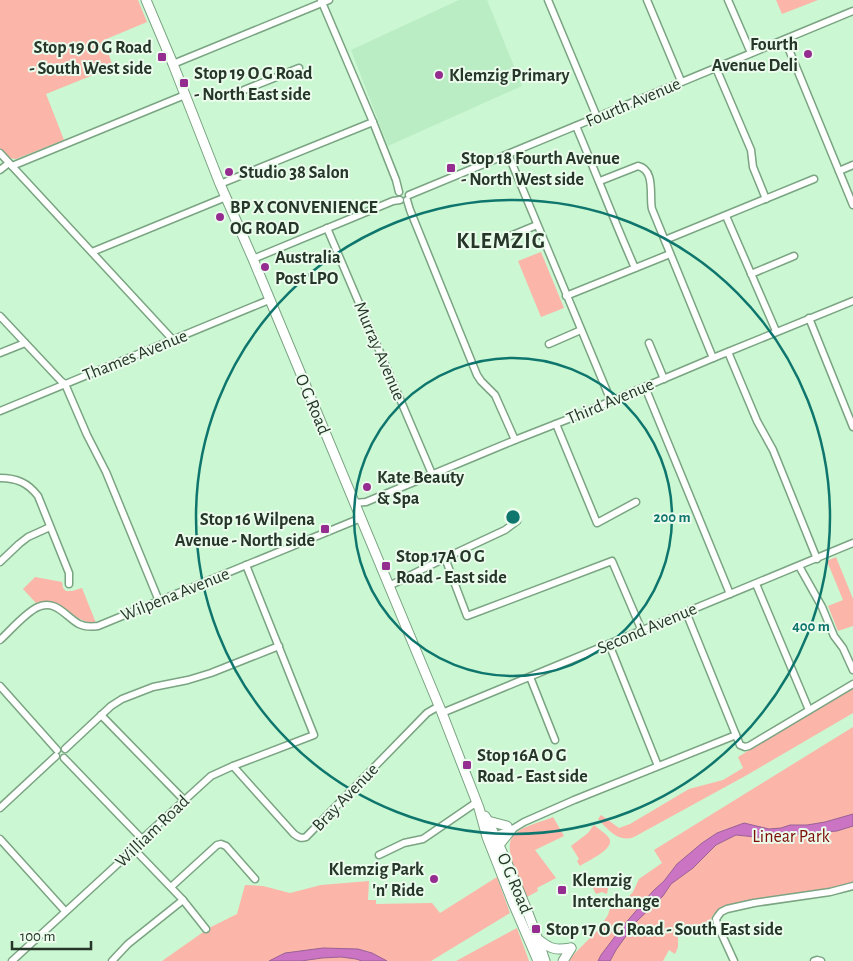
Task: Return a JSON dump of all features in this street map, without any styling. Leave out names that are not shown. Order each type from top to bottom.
[{"type":"main road","name":"O G Road","points":[[146,0],[174,64],[220,184],[253,259],[492,835],[527,924],[538,961]]},
{"type":"main road","name":"O G Road","points":[[478,805],[488,821],[492,835],[499,845],[517,901]]},
{"type":"main road","points":[[488,821],[509,828],[499,845]]},
{"type":"main road","name":"O G Road","points":[[527,924],[538,939],[545,961]]},
{"type":"main road","points":[[538,939],[548,948],[557,950],[571,948],[563,961]]},
{"type":"street","points":[[548,0],[597,117]]},
{"type":"street","points":[[647,0],[682,82]]},
{"type":"street","points":[[728,0],[750,53]]},
{"type":"street","points":[[174,64],[324,1],[402,197],[410,210],[477,376],[495,395],[516,440]]},
{"type":"street","name":"Fourth Avenue","points":[[253,259],[852,12]]},
{"type":"street","points":[[785,40],[853,205]]},
{"type":"street","points":[[244,90],[299,68]]},
{"type":"street","points":[[716,68],[751,150],[753,167],[766,199]]},
{"type":"street","points":[[0,170],[10,164],[185,95]]},
{"type":"street","points":[[220,184],[373,122]]},
{"type":"street","points":[[576,126],[600,181],[615,224],[635,268]]},
{"type":"street","points":[[0,154],[173,340]]},
{"type":"street","points":[[508,154],[611,401]]},
{"type":"street","points":[[839,170],[853,164]]},
{"type":"street","points":[[600,181],[638,166],[642,166],[646,170],[651,183],[651,204],[713,358]]},
{"type":"street","points":[[665,240],[814,179]]},
{"type":"street","points":[[92,252],[226,197]]},
{"type":"street","points":[[726,216],[776,331]]},
{"type":"street","points":[[503,239],[537,225]]},
{"type":"street","name":"Murray Avenue","points":[[328,228],[432,474]]},
{"type":"street","points":[[566,296],[670,254]]},
{"type":"street","points":[[752,274],[794,256]]},
{"type":"street","name":"Thames Avenue","points":[[0,411],[269,300]]},
{"type":"street","name":"Third Avenue","points":[[358,511],[366,502],[776,331],[853,301]]},
{"type":"street","points":[[0,316],[65,384],[87,435],[106,472],[158,601]]},
{"type":"street","points":[[809,318],[853,427]]},
{"type":"street","points":[[549,344],[581,330]]},
{"type":"street","points":[[0,353],[25,344]]},
{"type":"street","points":[[649,344],[664,379]]},
{"type":"street","points":[[728,352],[757,420],[773,450],[817,559]]},
{"type":"street","points":[[645,387],[730,594]]},
{"type":"street","points":[[556,424],[597,524],[636,502]]},
{"type":"street","points":[[0,478],[6,478],[30,486],[38,496],[69,574],[69,584]]},
{"type":"street","name":"Wilpena Avenue","points":[[0,640],[27,614],[39,606],[45,605],[58,607],[78,624],[87,627],[98,626],[246,565],[358,511]]},
{"type":"street","points":[[389,586],[505,530],[517,522]]},
{"type":"street","points":[[0,562],[28,537],[50,527]]},
{"type":"street","name":"Second Avenue","points":[[440,709],[530,676],[853,544]]},
{"type":"street","points":[[445,558],[467,616],[612,561],[642,631]]},
{"type":"street","points":[[64,758],[65,750],[116,702],[160,685],[188,680],[211,673],[279,646],[246,565]]},
{"type":"street","points":[[799,566],[822,607],[834,636],[844,648],[853,670]]},
{"type":"street","points":[[756,584],[809,710]]},
{"type":"street","points":[[686,612],[740,745],[749,746],[853,684]]},
{"type":"street","points":[[608,644],[658,766]]},
{"type":"street","name":"William Road","points":[[12,961],[206,780],[233,766],[314,735],[279,646]]},
{"type":"street","points":[[530,676],[555,740]]},
{"type":"street","points":[[0,686],[59,759],[64,758],[142,839]]},
{"type":"street","name":"Bray Avenue","points":[[233,766],[294,834],[303,838],[427,713],[440,709]]},
{"type":"street","points":[[101,715],[184,800]]},
{"type":"street","points":[[492,835],[736,735]]},
{"type":"street","points":[[0,808],[56,753],[62,748],[65,750]]},
{"type":"street","points":[[379,855],[404,843],[423,839],[478,805]]},
{"type":"street","points":[[0,839],[65,912]]},
{"type":"street","points":[[171,887],[217,844],[226,846],[255,879]]},
{"type":"street","points":[[134,849],[183,900],[206,929]]},
{"type":"street","points":[[734,961],[716,919],[726,909],[830,892],[853,886]]},
{"type":"street","points":[[112,961],[128,944],[183,900]]},
{"type":"street","points":[[814,961],[821,961]]},
{"type":"shaded area","name":"Klemzig Primary","points":[[459,0],[487,0],[522,86],[388,146],[351,50]]},
{"type":"shaded area","points":[[853,814],[853,826],[837,831],[789,835],[775,839],[736,835],[716,845],[693,868],[671,884],[663,896],[636,922],[610,961],[598,961],[623,926],[677,864],[717,833],[744,823],[769,829],[825,822]]},
{"type":"shaded area","points":[[323,948],[358,949],[372,953],[387,961],[362,961],[341,957],[301,961],[269,961],[285,953]]},
{"type":"green space","points":[[0,0],[138,0],[147,22],[104,40],[113,67],[46,94],[64,140],[16,159],[9,158],[0,148]]},
{"type":"green space","points":[[776,0],[818,0],[782,14]]},
{"type":"green space","points":[[541,252],[564,308],[541,317],[518,261]]},
{"type":"green space","points":[[836,557],[853,599],[853,626],[838,631],[828,606],[843,600],[827,561]]},
{"type":"green space","points":[[35,577],[62,582],[63,588],[66,591],[82,588],[96,623],[80,619],[55,603],[36,603],[23,589]]},
{"type":"green space","points":[[853,686],[853,713],[747,775],[634,837],[618,837],[598,819],[601,815],[619,828],[630,824],[689,789],[723,780],[743,768],[738,757]]},
{"type":"green space","name":"Linear Park","points":[[853,727],[853,884],[846,887],[723,909],[713,915],[708,924],[678,937],[678,947],[675,954],[669,950],[663,961],[567,961],[598,930],[608,915],[612,902],[621,905],[633,892],[639,879],[662,863],[654,850]]},
{"type":"green space","points":[[553,817],[564,836],[535,850],[556,878],[537,888],[538,891],[527,897],[513,865],[510,848],[511,841],[514,835],[522,829]]},
{"type":"green space","points":[[594,825],[608,836],[610,842],[605,850],[580,866],[577,861],[579,859],[571,846],[588,833]]},
{"type":"green space","points":[[602,876],[609,882],[607,894],[602,892],[596,894],[590,882]]},
{"type":"green space","points":[[497,877],[510,913],[431,961],[162,961],[209,928],[237,914],[245,885],[263,886],[290,893],[321,885],[369,881],[368,900],[376,900],[376,904],[432,903],[440,913]]},
{"type":"green space","points":[[517,928],[529,961],[456,961]]},
{"type":"place","name":"Fourth Avenue Deli","points":[[808,54]]},
{"type":"place","name":"Stop 19 O G Road - South West side","points":[[162,57]]},
{"type":"place","name":"Klemzig Primary","points":[[439,75]]},
{"type":"place","name":"Stop 19 O G Road - North East side","points":[[184,83]]},
{"type":"place","name":"Stop 18 Fourth Avenue - North West side","points":[[451,168]]},
{"type":"place","name":"Studio 38 Salon","points":[[229,172]]},
{"type":"place","name":"BP X CONVENIENCE OG ROAD","points":[[220,217]]},
{"type":"place","name":"Australia Post LPO","points":[[265,267]]},
{"type":"place","name":"Kate Beauty & Spa","points":[[367,487]]},
{"type":"place","name":"Stop 16 Wilpena Avenue - North side","points":[[325,529]]},
{"type":"place","name":"Stop 17A O G Road - East side","points":[[386,566]]},
{"type":"place","name":"Stop 16A O G Road - East side","points":[[467,765]]},
{"type":"place","name":"Klemzig Park 'n' Ride","points":[[434,879]]},
{"type":"place","name":"Klemzig Interchange","points":[[562,890]]},
{"type":"place","name":"Stop 17 O G Road - South East side","points":[[536,929]]},
{"type":"district","name":"KLEMZIG","points":[[501,240]]}]
